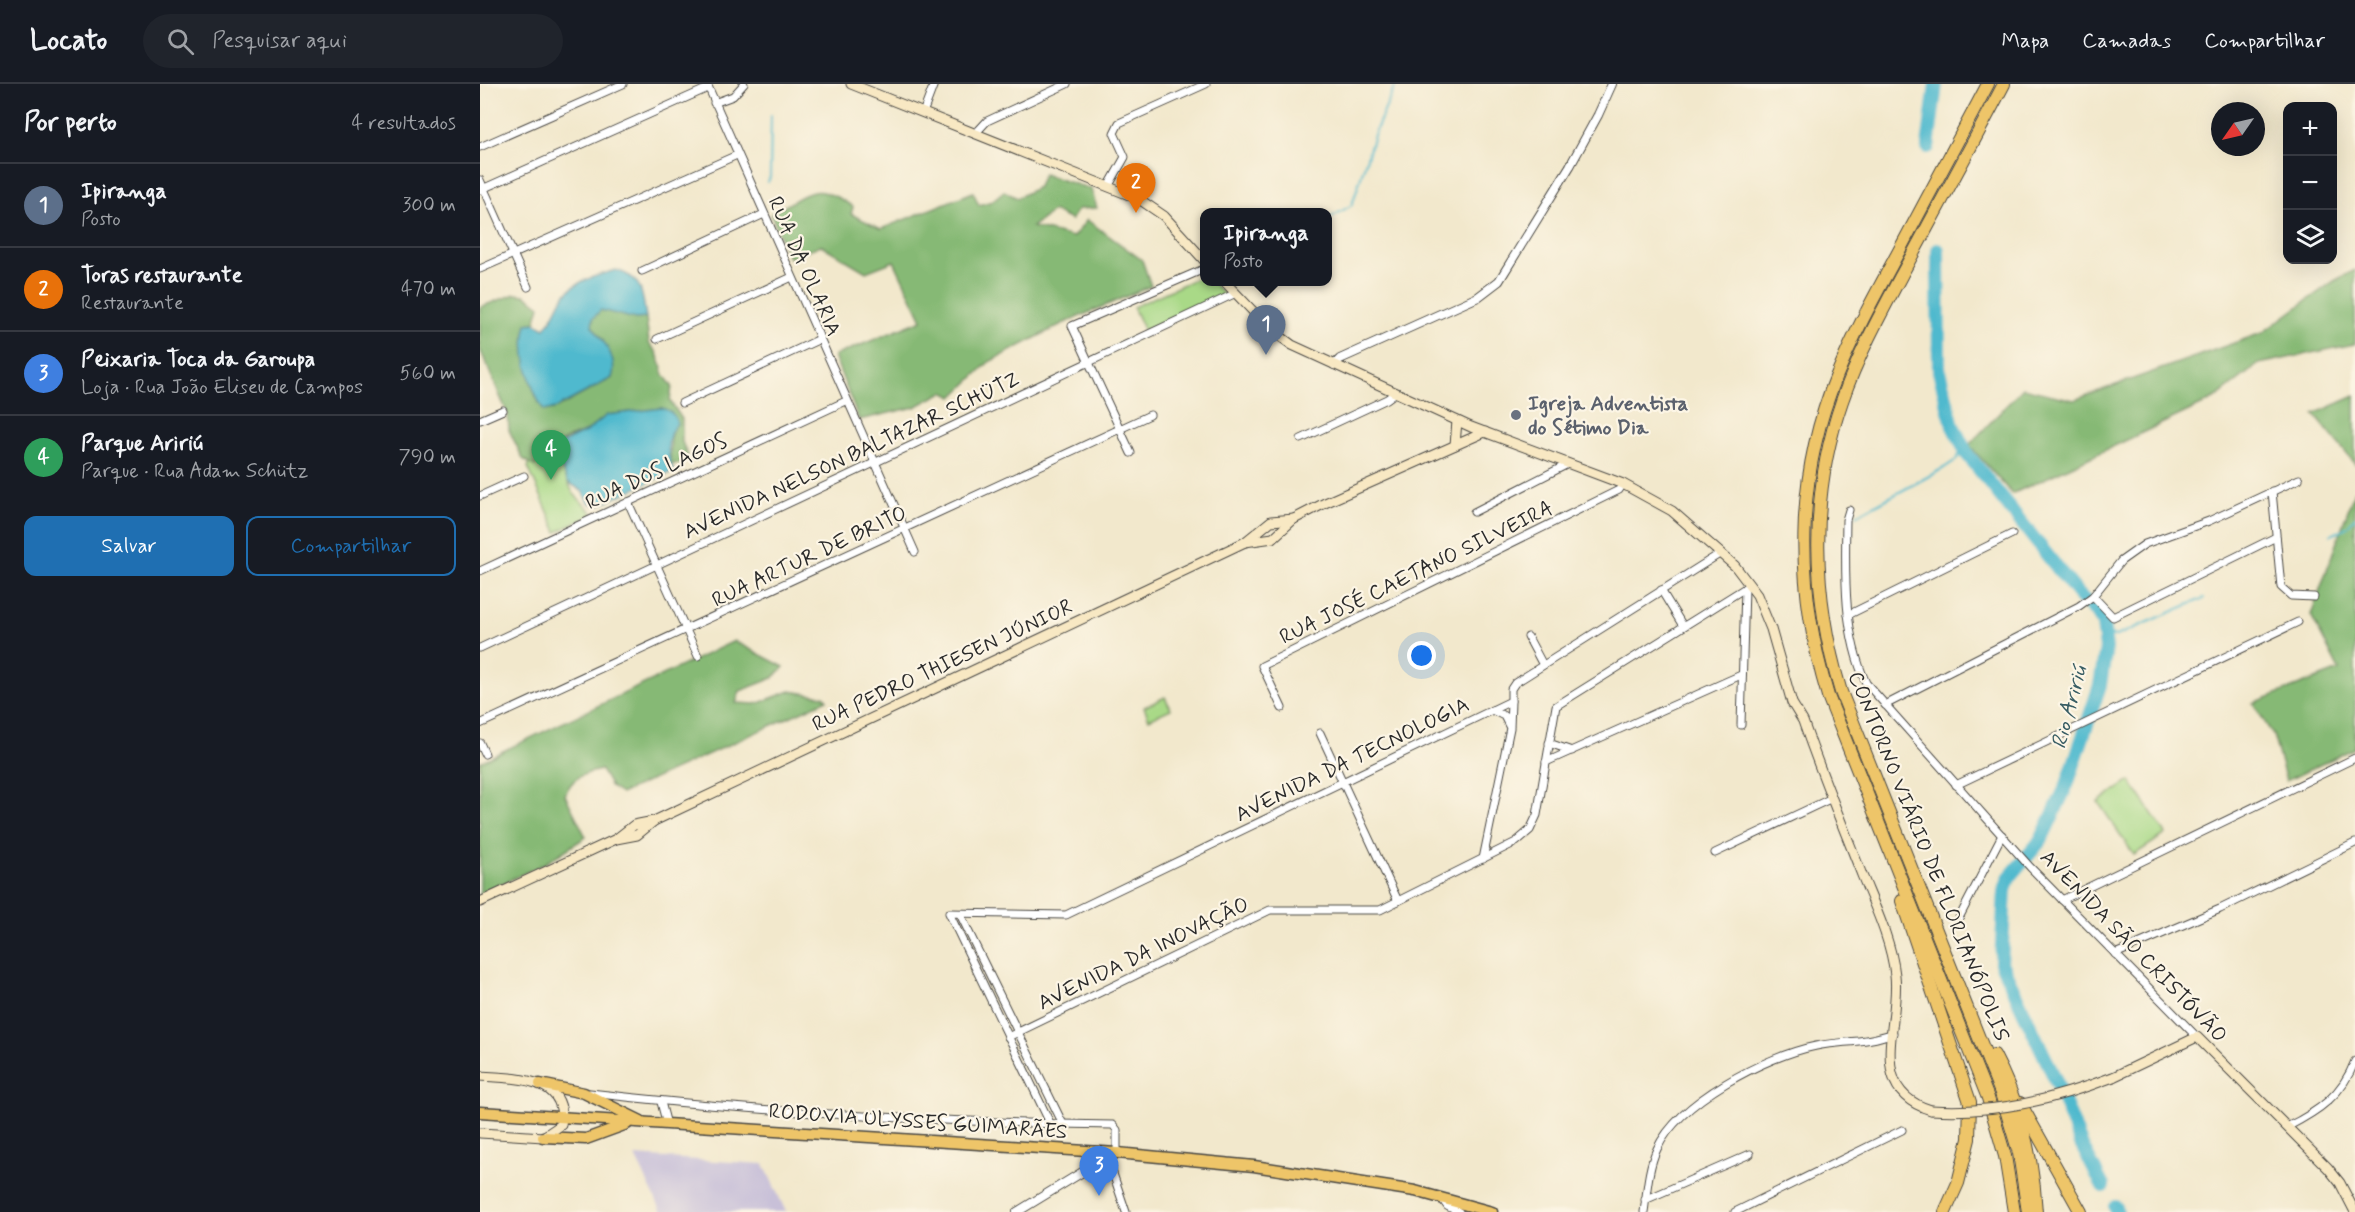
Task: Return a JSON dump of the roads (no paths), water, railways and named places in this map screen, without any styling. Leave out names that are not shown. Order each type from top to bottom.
[{"type":"highway","name":"CONTORNO VIÁRIO DE FLORIANÓPOLIS","points":[[1988,84],[1852,341],[1823,413],[1806,492],[1804,573],[1816,654],[1838,725],[1988,1098],[2005,1156],[2014,1212]]},
{"type":"highway","name":"CONTORNO VIÁRIO DE FLORIANÓPOLIS","points":[[2004,84],[1882,313],[1851,379],[1831,436],[1818,514],[1820,592],[1835,671],[1870,768],[1962,993],[2008,1114],[2022,1172],[2028,1212]]},
{"type":"highway","points":[[1894,865],[1914,942],[1970,1102],[1969,1139],[1958,1183],[1945,1212]]},
{"type":"highway","points":[[1962,993],[2011,1088],[2081,1212]]},
{"type":"highway","points":[[540,1084],[584,1093],[646,1124]]},
{"type":"highway","points":[[2011,1088],[2027,1140],[2036,1212]]},
{"type":"highway","name":"RODOVIA ULYSSES GUIMARÃES","points":[[480,1112],[1112,1153],[1318,1174],[1442,1198],[1492,1212]]},
{"type":"highway","points":[[543,1137],[586,1139],[631,1122]]},
{"type":"main road","points":[[851,84],[1139,199],[1164,216],[1200,256]]},
{"type":"main road","points":[[1229,286],[1269,328],[1292,345],[1457,421],[1623,484],[1672,511],[1721,553],[1748,586],[1765,612],[1784,680],[1891,951],[1897,990],[1893,1033],[1888,1055],[1896,1084],[1911,1101],[1931,1110],[1984,1110],[2019,1106],[2062,1095],[2113,1077],[2197,1037]]},
{"type":"main road","points":[[1455,445],[1457,421]]},
{"type":"main road","name":"RUA PEDRO THIESEN JÚNIOR","points":[[1245,542],[1274,538],[1294,519],[1485,432]]},
{"type":"main road","points":[[1279,519],[1285,529]]},
{"type":"main road","name":"RUA PEDRO THIESEN JÚNIOR","points":[[480,902],[1245,542],[1260,528],[1279,519],[1294,519]]},
{"type":"main road","points":[[1260,528],[1265,540]]},
{"type":"main road","name":"AVENIDA SÃO CRISTÓVÃO","points":[[2197,1037],[2340,1183],[2355,1212]]},
{"type":"main road","points":[[480,1076],[540,1084],[560,1099],[562,1118],[557,1129],[543,1137],[480,1133]]},
{"type":"street","points":[[480,147],[623,84]]},
{"type":"street","points":[[714,103],[733,96],[744,84]]},
{"type":"street","points":[[923,113],[934,84]]},
{"type":"street","points":[[975,134],[987,121],[1067,84]]},
{"type":"street","points":[[1108,187],[1125,157],[1114,133],[1119,123],[1206,84]]},
{"type":"street","points":[[1334,365],[1340,359],[1478,297],[1499,281],[1570,166],[1598,115],[1611,84]]},
{"type":"street","points":[[482,190],[707,86]]},
{"type":"street","name":"RUA DA OLARIA","points":[[707,86],[915,552]]},
{"type":"street","points":[[480,269],[737,155]]},
{"type":"street","points":[[480,180],[482,190],[528,287]]},
{"type":"street","points":[[642,271],[764,214]]},
{"type":"street","points":[[1131,453],[1072,326],[1200,271]]},
{"type":"street","points":[[657,339],[792,277]]},
{"type":"street","name":"AVENIDA NELSON BALTAZAR SCHÜTZ","points":[[480,648],[1236,293]]},
{"type":"street","points":[[682,403],[820,339]]},
{"type":"street","points":[[1301,439],[1388,399],[1395,393]]},
{"type":"street","name":"RUA DOS LAGOS","points":[[480,571],[846,400]]},
{"type":"street","points":[[480,420],[503,410]]},
{"type":"street","name":"RUA ARTUR DE BRITO","points":[[480,724],[1150,416]]},
{"type":"street","points":[[1474,512],[1568,464]]},
{"type":"street","points":[[480,496],[524,476]]},
{"type":"street","points":[[1885,705],[2079,606],[2091,598],[2121,561],[2145,544],[2200,525],[2299,478]]},
{"type":"street","name":"RUA JOSÉ CAETANO SILVEIRA","points":[[1281,708],[1262,666],[1619,490],[1623,484]]},
{"type":"street","points":[[2272,491],[2280,582],[2284,591],[2297,597],[2314,597]]},
{"type":"street","points":[[628,502],[698,656]]},
{"type":"street","name":"AVENIDA SÃO CRISTÓVÃO","points":[[1848,510],[1845,590],[1848,615],[1862,674],[1885,705],[2030,867],[2197,1037]]},
{"type":"street","points":[[1848,615],[2012,534]]},
{"type":"street","points":[[2091,598],[2113,616],[2276,537]]},
{"type":"street","points":[[1483,859],[1508,724],[1507,703],[1512,686],[1721,553]]},
{"type":"street","points":[[1741,725],[1741,675],[1748,586]]},
{"type":"street","name":"AVENIDA DA INOVAÇÃO","points":[[1008,1037],[1270,909],[1380,910],[1516,842],[1530,830],[1537,815],[1558,704],[1748,586]]},
{"type":"street","points":[[1661,590],[1683,626]]},
{"type":"street","points":[[1956,785],[2298,622]]},
{"type":"street","points":[[1528,637],[1543,665]]},
{"type":"street","points":[[1546,762],[1574,752],[1741,675]]},
{"type":"street","name":"AVENIDA DA TECNOLOGIA","points":[[1008,1037],[949,913],[1066,915],[1507,703]]},
{"type":"street","points":[[1492,710],[1508,724]]},
{"type":"street","points":[[1320,732],[1398,901]]},
{"type":"street","points":[[480,743],[485,754]]},
{"type":"street","points":[[1549,743],[1574,752]]},
{"type":"street","points":[[2062,900],[2355,758]]},
{"type":"street","points":[[1715,854],[1832,798]]},
{"type":"street","points":[[1959,918],[2002,835]]},
{"type":"street","points":[[2115,954],[2220,909],[2355,843]]},
{"type":"street","points":[[960,914],[1063,1124]]},
{"type":"street","points":[[1644,1212],[1657,1148],[1668,1130],[1696,1104],[1784,1056],[1815,1046],[1873,1040],[1893,1033]]},
{"type":"street","points":[[1008,1037],[1050,1123]]},
{"type":"street","points":[[2287,1127],[2310,1116],[2336,1096],[2350,1076],[2355,1061]]},
{"type":"street","points":[[584,1093],[661,1102],[1114,1126],[1118,1130],[1112,1153],[1126,1212]]},
{"type":"street","points":[[661,1102],[667,1125]]},
{"type":"street","points":[[1735,1212],[1902,1130]]},
{"type":"street","points":[[1017,1212],[1112,1153]]},
{"type":"street","points":[[1645,1200],[1750,1154]]},
{"type":"street","points":[[1441,1212],[1442,1198]]},
{"type":"street","points":[[1442,1198],[1447,1206],[1459,1212]]},
{"type":"water","points":[[616,270],[632,277],[640,287],[646,318],[636,319],[601,310],[593,318],[592,326],[612,357],[614,371],[612,378],[556,408],[544,411],[527,369],[524,345],[527,324],[535,323],[545,328],[562,299],[573,287],[593,277]]},
{"type":"water","points":[[662,408],[672,413],[677,424],[670,434],[668,446],[674,471],[597,506],[588,502],[582,491],[568,482],[555,455],[558,445],[587,431],[607,415]]},
{"type":"waterway","points":[[1332,217],[1352,205],[1375,132],[1396,84]]},
{"type":"waterway","name":"Rio Aririú","points":[[1928,147],[1936,84]]},
{"type":"waterway","points":[[768,182],[771,115]]},
{"type":"waterway","name":"Rio Aririú","points":[[1938,250],[1939,371],[1953,426],[1967,454],[2078,594],[2098,614],[2103,624],[2106,648],[2100,685],[2067,785],[2041,840],[2009,878],[2005,890],[2001,963],[2057,1083],[2081,1144],[2103,1186]]},
{"type":"waterway","points":[[1857,515],[1944,468],[1956,460],[1964,447]]},
{"type":"waterway","points":[[2331,535],[2347,527],[2355,517]]},
{"type":"waterway","points":[[2106,635],[2116,636],[2204,598]]},
{"type":"waterway","name":"Rio Aririú","points":[[2115,1207],[2117,1212]]},
{"type":"place","name":"Toras restaurante","points":[[1136,213]]},
{"type":"place","name":"Ipiranga","points":[[1266,355]]},
{"type":"place","name":"Igreja Adventista do Sétimo Dia","points":[[1516,415]]},
{"type":"place","name":"Parque Aririú","points":[[551,480]]},
{"type":"place","name":"Peixaria Toca da Garoupa","points":[[1099,1196]]}]
